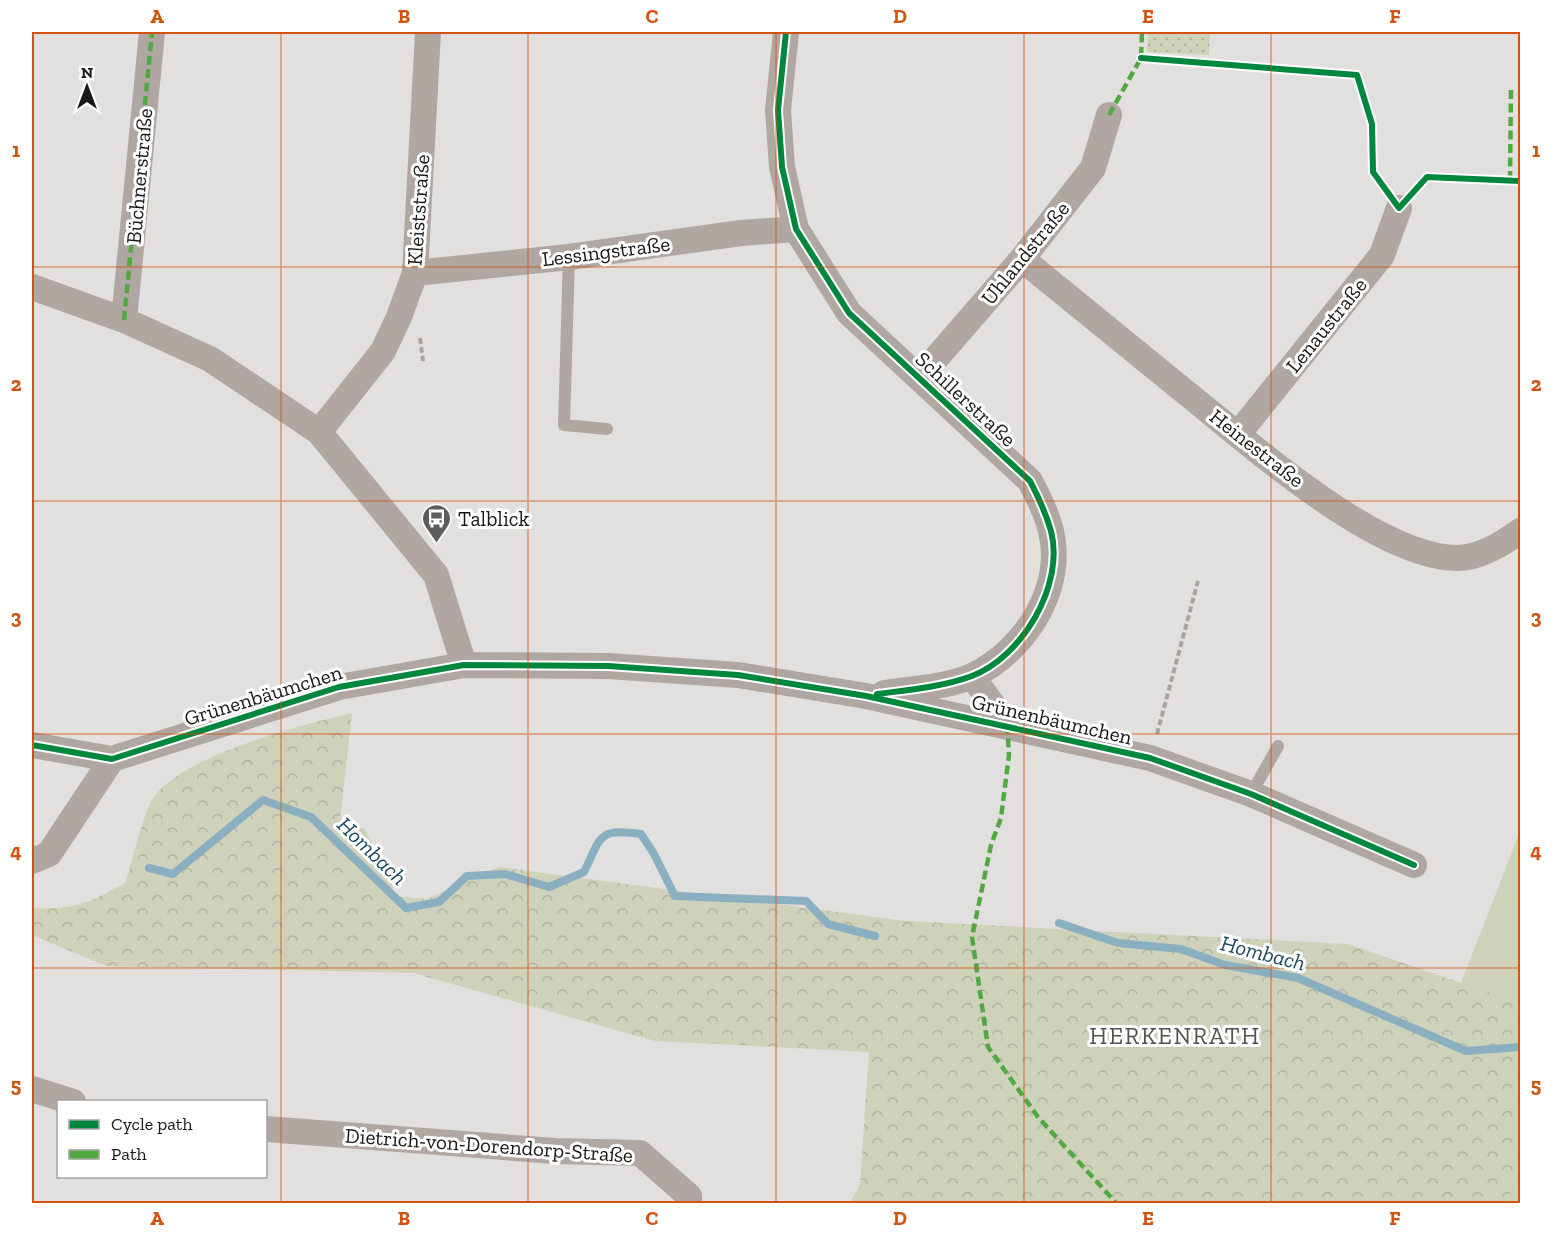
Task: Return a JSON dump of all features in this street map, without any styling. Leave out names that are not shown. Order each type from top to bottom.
[{"type":"street","name":"Büchnerstraße","points":[[124,320],[152,32]]},
{"type":"street","name":"Kleiststraße","points":[[319,432],[383,351],[399,317],[415,273],[428,32]]},
{"type":"street","name":"Schillerstraße","points":[[786,32],[778,110],[782,167],[796,229],[849,313],[1029,481],[1040,498],[1052,532],[1050,578],[1033,624],[1005,656],[972,676],[924,687],[866,696]]},
{"type":"street","name":"Uhlandstraße","points":[[919,378],[1022,259],[1093,168],[1109,116]]},
{"type":"street","name":"Lenaustraße","points":[[1238,434],[1382,255],[1400,208]]},
{"type":"street","name":"Lessingstraße","points":[[415,273],[569,257],[741,233],[796,229]]},
{"type":"street","name":"Heinestraße","points":[[1022,259],[1292,479],[1349,515],[1406,546],[1461,558],[1498,547],[1521,531]]},
{"type":"street","points":[[32,287],[124,320],[210,358],[319,432],[436,575],[464,665]]},
{"type":"street","name":"Grünenbäumchen","points":[[32,746],[112,759],[339,687],[464,665],[608,666],[726,674],[866,696],[1150,758],[1251,794],[1414,865]]},
{"type":"street","points":[[972,676],[1007,725]]},
{"type":"street","points":[[32,861],[49,854],[112,759]]},
{"type":"street","points":[[32,1089],[70,1100]]},
{"type":"street","name":"Dietrich-von-Dorendorp-Straße","points":[[267,1129],[543,1150],[640,1153],[689,1196],[689,1203]]},
{"type":"lane","points":[[569,257],[564,425],[607,429]]},
{"type":"lane","points":[[1251,794],[1278,746]]},
{"type":"path","points":[[421,345],[423,361]]},
{"type":"path","points":[[1150,758],[1198,581]]},
{"type":"green space","points":[[1148,32],[1210,32],[1209,55],[1147,52]]},
{"type":"green space","points":[[352,713],[339,830],[364,828],[394,882],[391,896],[427,899],[499,867],[906,921],[1348,944],[1520,1003],[1520,1187],[1490,1204],[850,1203],[860,1184],[869,1052],[655,1041],[413,973],[106,966],[32,935],[32,908],[59,908],[81,904],[125,883],[148,808],[166,784],[187,770],[243,744],[303,725]]},
{"type":"green space","points":[[1520,831],[1520,1005],[1461,983]]},
{"type":"green space","points":[[1520,1187],[1520,1203],[1490,1203]]},
{"type":"waterway","name":"Hombach","points":[[149,868],[173,874],[263,800],[311,817],[406,908],[439,902],[467,876],[505,874],[549,887],[584,872],[603,837],[616,832],[627,832],[641,834],[675,896],[806,901],[828,924],[875,936]]},
{"type":"waterway","name":"Hombach","points":[[1059,923],[1118,943],[1181,949],[1225,965],[1298,978],[1466,1051],[1520,1047]]},
{"type":"marked path","points":[[124,320],[152,32]]},
{"type":"marked path","points":[[1109,115],[1141,58],[1142,32]]},
{"type":"marked path","points":[[1510,180],[1511,90]]},
{"type":"marked path","points":[[1007,725],[1009,755],[1001,818],[991,845],[972,937],[988,1047],[1038,1117],[1117,1204]]},
{"type":"cycle path","points":[[786,32],[778,110],[782,167],[796,229],[849,313],[1030,481],[1051,531],[1054,552],[1052,574],[1036,617],[1023,636],[990,667],[972,676],[949,683],[877,694]]},
{"type":"cycle path","points":[[1141,58],[1357,75],[1372,124],[1373,172],[1399,208],[1427,177],[1520,181]]},
{"type":"cycle path","points":[[32,745],[112,759],[339,687],[464,665],[608,666],[738,675],[866,696],[1150,758],[1251,794],[1414,865]]},
{"type":"place","name":"Talblick","points":[[437,544]]},
{"type":"district","name":"HERKENRATH","points":[[1175,1035]]}]
